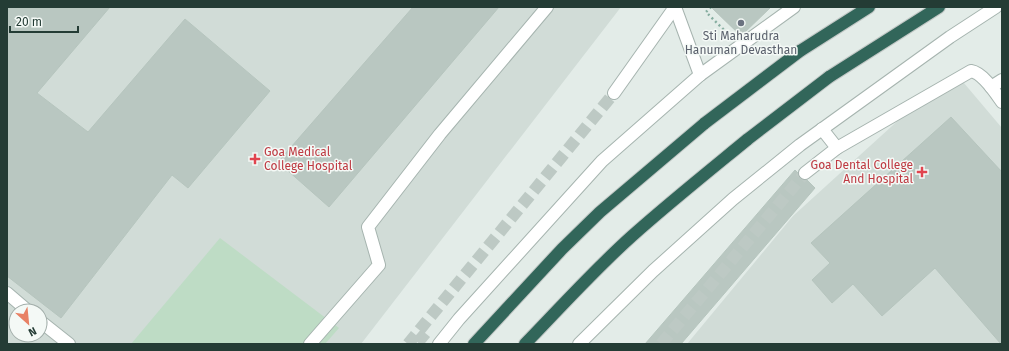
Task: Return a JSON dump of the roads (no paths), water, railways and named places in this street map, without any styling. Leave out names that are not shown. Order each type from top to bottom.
[{"type":"highway","points":[[474,344],[589,222],[705,123],[800,51],[869,7]]},
{"type":"highway","points":[[525,344],[631,237],[748,139],[829,77],[939,7]]},
{"type":"street","points":[[310,344],[379,265],[368,227],[440,134],[548,7]]},
{"type":"street","points":[[675,7],[700,75]]},
{"type":"street","points":[[614,93],[675,7]]},
{"type":"street","points":[[439,344],[602,161],[700,75],[794,7]]},
{"type":"street","points":[[578,344],[653,271],[733,199],[800,145],[950,37],[996,7]]},
{"type":"street","points":[[805,173],[837,148],[971,71],[975,72],[991,87],[1002,102]]},
{"type":"street","points":[[991,87],[1002,80]]},
{"type":"street","points":[[822,130],[837,148]]},
{"type":"street","points":[[7,294],[18,303]]},
{"type":"street","points":[[48,327],[69,344]]},
{"type":"tunnel","points":[[408,344],[614,93]]},
{"type":"tunnel","points":[[661,344],[805,173]]},
{"type":"tunnel","points":[[417,334],[429,344]]},
{"type":"place","name":"Sti Maharudra Hanuman Devasthan","points":[[741,23]]},
{"type":"place","name":"Goa Medical College Hospital","points":[[255,159]]},
{"type":"place","name":"Goa Dental College And Hospital","points":[[922,172]]}]
